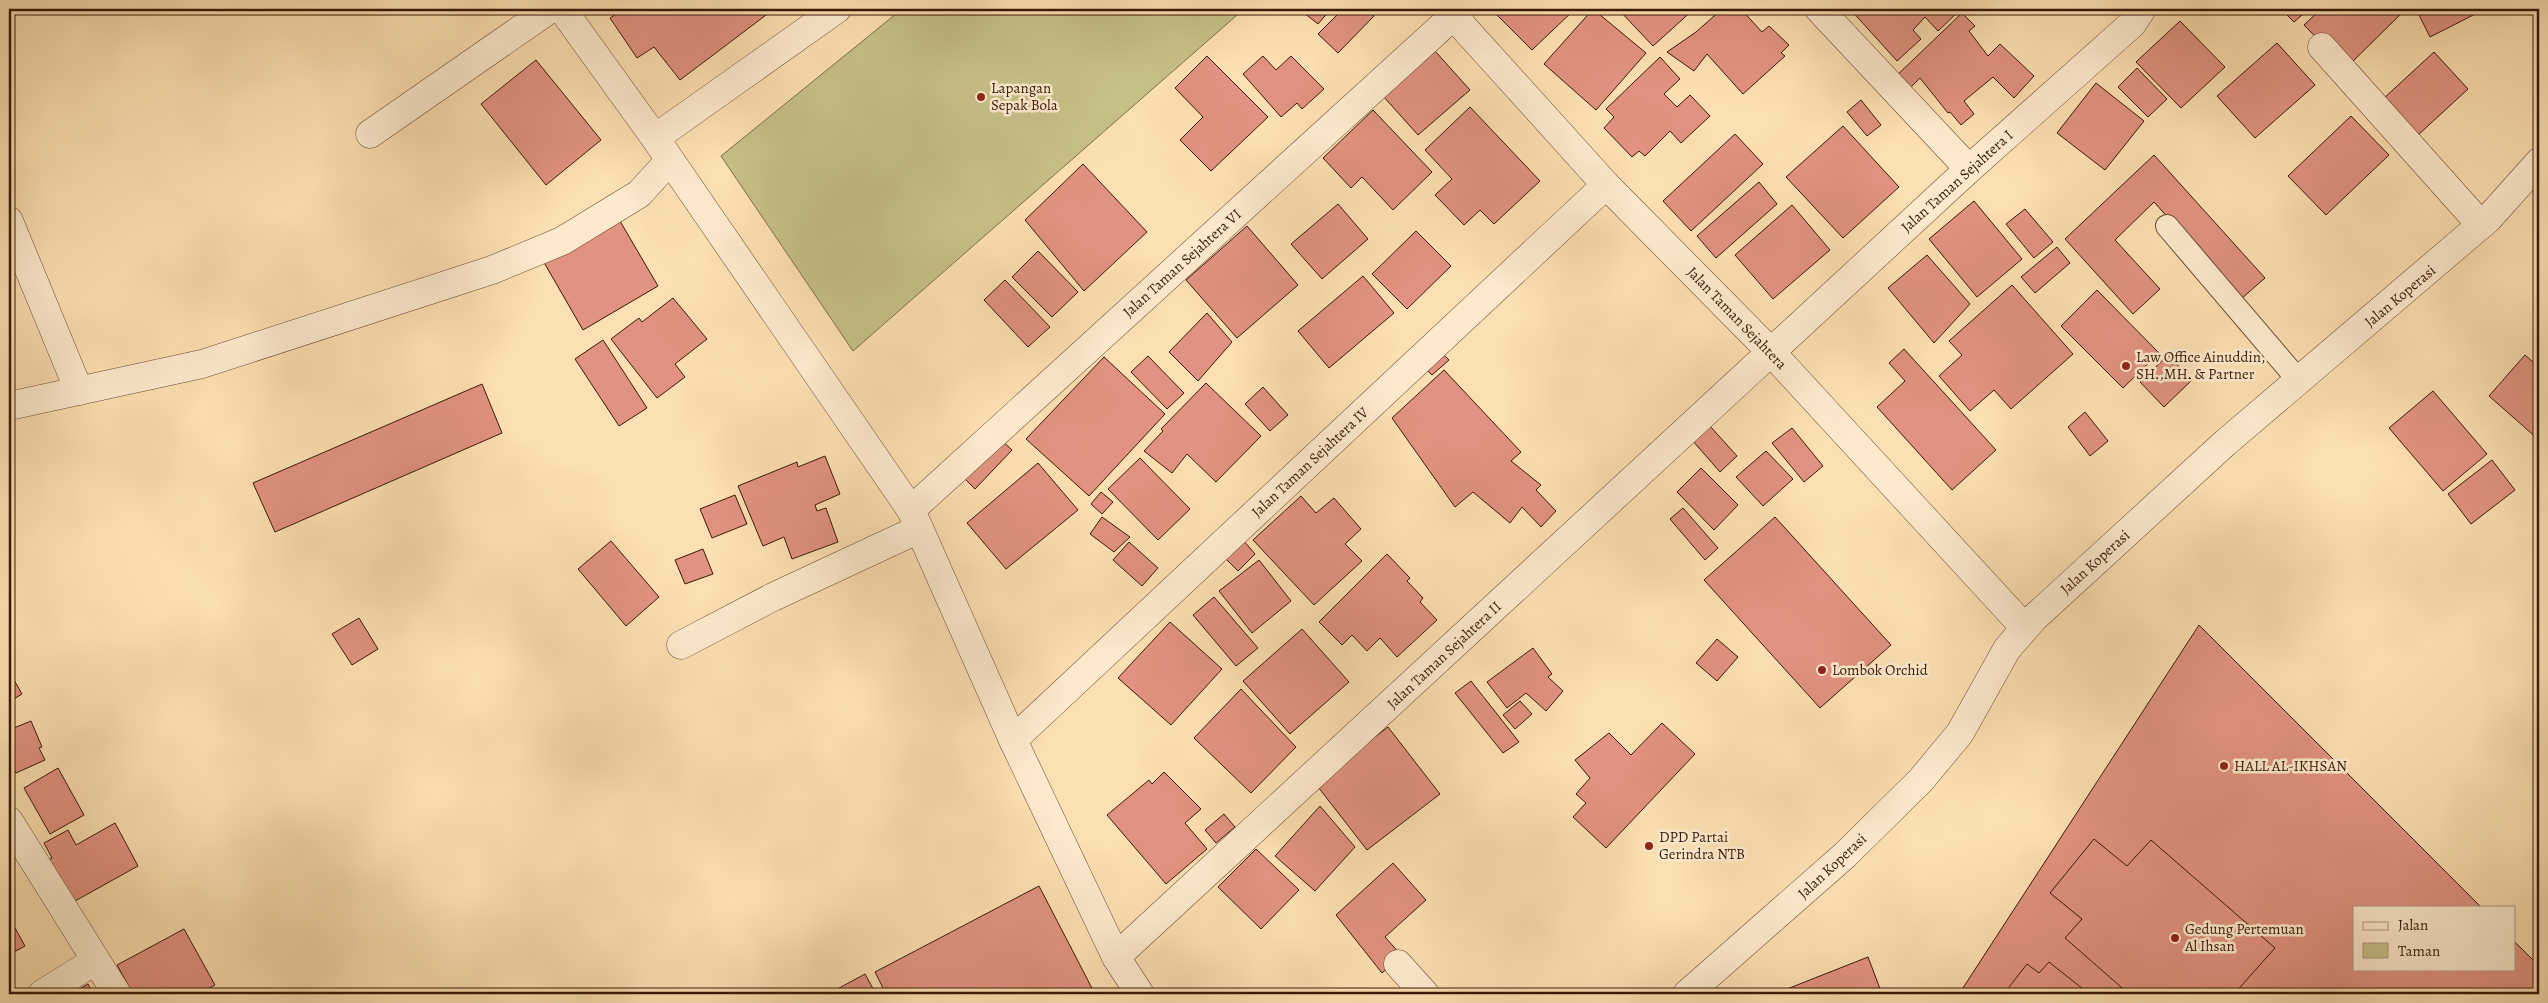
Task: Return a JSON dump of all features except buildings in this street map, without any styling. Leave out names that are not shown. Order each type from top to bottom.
[{"type":"street","points":[[370,134],[550,9]]},
{"type":"street","points":[[562,9],[662,149],[915,520],[1013,740],[1116,957],[1140,994]]},
{"type":"street","points":[[9,406],[202,364],[492,270],[562,241],[639,194],[662,149],[692,114],[837,9]]},
{"type":"street","points":[[1819,9],[1969,168]]},
{"type":"street","name":"Jalan Taman Sejahtera I","points":[[1771,352],[1969,168],[2132,24],[2142,9]]},
{"type":"street","name":"Jalan Taman Sejahtera","points":[[1454,11],[1606,185],[1771,352],[2025,628]]},
{"type":"street","name":"Jalan Taman Sejahtera VI","points":[[681,645],[915,520],[1454,11]]},
{"type":"street","points":[[2322,47],[2481,225]]},
{"type":"street","name":"Jalan Koperasi","points":[[1687,994],[1845,855],[1921,780],[1960,733],[2007,649],[2025,628],[2226,443],[2481,225],[2539,162]]},
{"type":"street","name":"Jalan Taman Sejahtera IV","points":[[1013,740],[1606,185]]},
{"type":"street","points":[[9,221],[79,390]]},
{"type":"street","name":"Jalan Taman Sejahtera II","points":[[1116,957],[1771,352]]},
{"type":"street","points":[[9,821],[117,994]]},
{"type":"street","points":[[42,994],[95,961]]},
{"type":"street","points":[[1398,964],[1425,994]]},
{"type":"lane","points":[[2167,226],[2299,381]]},
{"type":"green space","points":[[902,9],[1244,9],[853,351],[721,156]]},
{"type":"place","name":"Lapangan Sepak Bola","points":[[981,97]]},
{"type":"place","name":"Law Office Ainuddin, SH.,MH. & Partner","points":[[2126,366]]},
{"type":"place","name":"Lombok Orchid","points":[[1822,670]]},
{"type":"place","name":"HALL AL-IKHSAN","points":[[2224,766]]},
{"type":"place","name":"DPD Partai Gerindra NTB","points":[[1649,846]]},
{"type":"place","name":"Gedung Pertemuan Al Ihsan","points":[[2175,938]]}]
